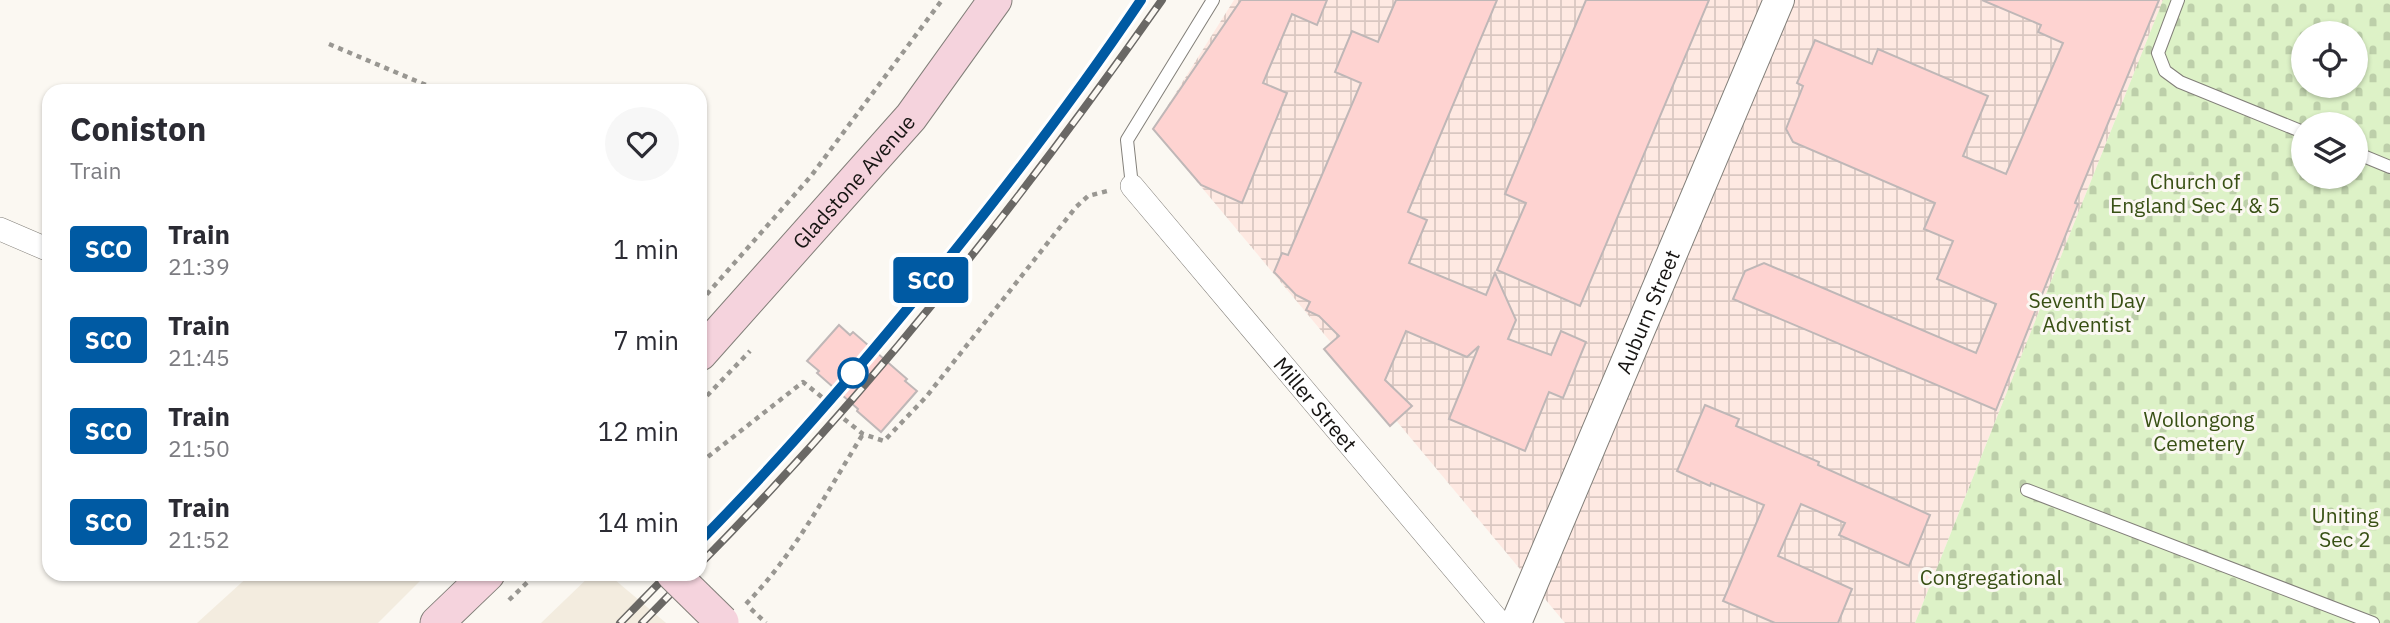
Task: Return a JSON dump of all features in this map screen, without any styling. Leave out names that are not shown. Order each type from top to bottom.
[{"type":"main road","name":"Gladstone Avenue","points":[[707,346],[911,117],[995,0]]},
{"type":"main road","points":[[437,623],[481,581]]},
{"type":"main road","points":[[683,581],[731,616]]},
{"type":"street","name":"Auburn Street","points":[[1516,623],[1779,0]]},
{"type":"street","name":"Miller Street","points":[[1132,186],[1500,623]]},
{"type":"street","points":[[0,229],[42,247]]},
{"type":"lane","points":[[1132,186],[1127,140],[1213,0]]},
{"type":"lane","points":[[2178,0],[2158,52],[2165,71],[2180,82],[2291,127]]},
{"type":"lane","points":[[2368,158],[2390,167]]},
{"type":"lane","points":[[2027,490],[2374,623]]},
{"type":"path","name":"Gladstone Avenue","points":[[707,294],[811,176],[942,0]]},
{"type":"path","points":[[329,44],[423,84]]},
{"type":"path","points":[[844,419],[863,434],[884,441],[926,397],[1081,201],[1097,193],[1132,186]]},
{"type":"path","points":[[707,396],[750,351]]},
{"type":"path","points":[[707,457],[803,382],[823,398]]},
{"type":"path","points":[[731,616],[765,584],[800,535],[863,434]]},
{"type":"shaded area","points":[[1234,0],[2163,0],[1915,623],[1565,623],[1153,129]]},
{"type":"shaded area","points":[[243,581],[420,581],[378,623],[197,623]]},
{"type":"shaded area","points":[[585,581],[616,581],[666,623],[541,623]]},
{"type":"green space","name":"Wollongong Cemetery","points":[[2163,0],[2390,0],[2390,623],[1915,623]]},
{"type":"building","points":[[1241,0],[1327,0],[1317,25],[1292,14],[1263,83],[1287,93],[1242,203],[1201,185],[1153,129]]},
{"type":"building","points":[[1396,0],[1497,0],[1408,212],[1427,220],[1409,263],[1486,295],[1495,273],[1516,320],[1508,339],[1551,355],[1561,331],[1586,342],[1563,398],[1549,392],[1525,451],[1449,419],[1479,346],[1467,357],[1406,331],[1385,380],[1412,406],[1390,426],[1324,349],[1339,336],[1319,316],[1306,310],[1310,302],[1296,295],[1274,272],[1282,253],[1288,255],[1361,83],[1335,72],[1352,31],[1378,42]]},
{"type":"building","points":[[1586,0],[1709,0],[1580,306],[1497,270],[1526,203],[1505,194]]},
{"type":"building","points":[[1982,0],[2159,0],[2075,203],[2078,204],[1996,410],[1733,299],[1745,271],[1764,263],[1976,353],[1996,304],[1937,279],[1953,241],[1924,229],[1935,203],[1793,142],[1786,129],[1803,86],[1797,83],[1815,40],[1872,64],[1878,49],[1988,96],[1963,156],[2006,174],[2063,43],[2038,32],[2041,25]]},
{"type":"building","points":[[839,325],[850,335],[853,332],[917,391],[881,432],[807,361]]},
{"type":"building","points":[[1705,405],[1739,419],[1736,426],[1930,515],[1909,566],[1839,535],[1845,523],[1801,504],[1778,556],[1852,589],[1838,623],[1775,623],[1723,601],[1764,505],[1677,471]]},
{"type":"railway","points":[[707,534],[819,413],[932,280],[1040,142],[1141,0]]},
{"type":"railway","points":[[707,557],[825,431],[943,292],[1055,148],[1162,0]]},
{"type":"railway","points":[[620,623],[661,581]]},
{"type":"railway","points":[[642,623],[683,581]]},
{"type":"train","name":"SCO","points":[[707,534],[826,405],[954,253],[1093,71],[1141,0]]},
{"type":"park label","name":"Church of England Sec 4 & 5","points":[[2195,193]]},
{"type":"park label","name":"Seventh Day Adventist","points":[[2087,312]]},
{"type":"park label","name":"Uniting Sec 2","points":[[2345,527]]},
{"type":"park label","name":"Congregational","points":[[1991,577]]}]
